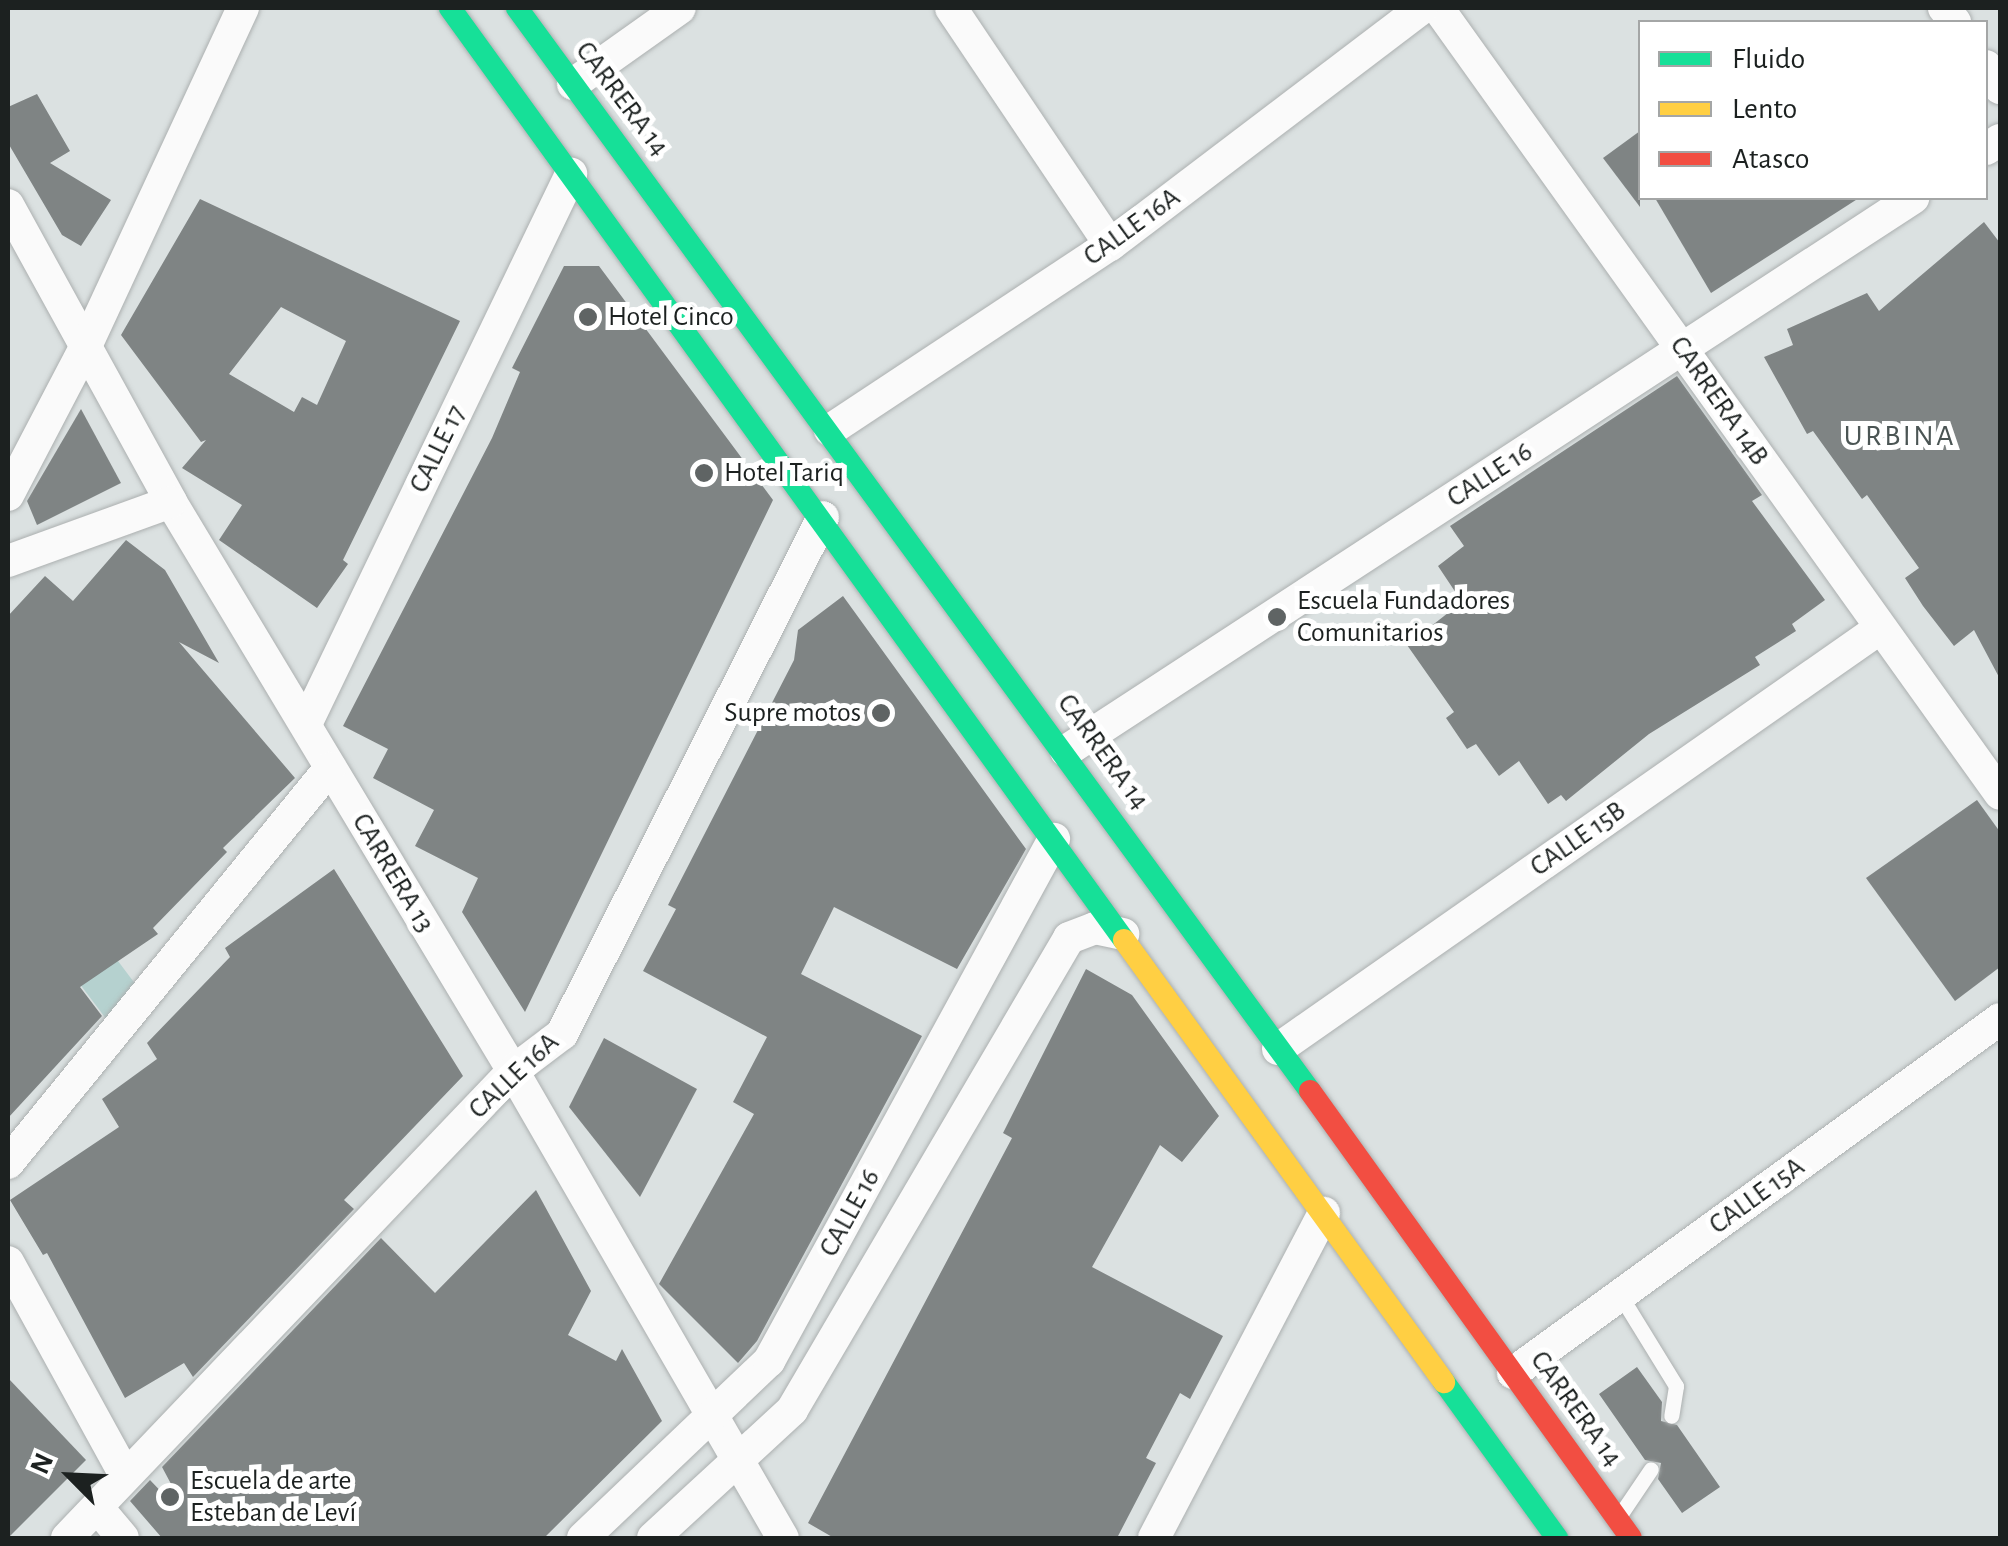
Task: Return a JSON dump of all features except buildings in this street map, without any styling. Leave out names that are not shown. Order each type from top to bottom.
[{"type":"main road","points":[[450,8],[823,516],[1557,1538]]},
{"type":"main road","name":"CARRERA 14","points":[[517,8],[1066,751],[1624,1528]]},
{"type":"street","points":[[8,495],[86,346],[243,8]]},
{"type":"street","points":[[573,84],[680,8]]},
{"type":"street","points":[[951,8],[1110,245]]},
{"type":"street","name":"CALLE 16A","points":[[830,430],[1110,245],[1422,8]]},
{"type":"street","name":"CARRERA 14B","points":[[1438,8],[1878,629],[2000,794]]},
{"type":"street","name":"CALLE 17","points":[[306,724],[570,174]]},
{"type":"street","name":"CALLE 16","points":[[1066,751],[1910,200]]},
{"type":"street","name":"CARRERA 13","points":[[8,205],[171,502],[513,1070],[740,1457],[782,1538]]},
{"type":"street","points":[[8,561],[171,502]]},
{"type":"street","name":"CALLE 16A","points":[[67,1538],[513,1070],[562,1034],[823,516]]},
{"type":"street","name":"CALLE 15B","points":[[1278,1049],[1878,629]]},
{"type":"street","points":[[8,1163],[330,768]]},
{"type":"street","name":"CALLE 16","points":[[583,1538],[770,1361],[1054,839]]},
{"type":"street","name":"CALLE 16","points":[[653,1538],[792,1410],[1050,962],[1069,938],[1095,928],[1123,934]]},
{"type":"street","name":"CALLE 15A","points":[[1513,1373],[2000,1019]]},
{"type":"street","points":[[1154,1538],[1324,1213]]},
{"type":"street","points":[[8,1262],[125,1475]]},
{"type":"street","points":[[97,1507],[123,1538]]},
{"type":"lane","points":[[1620,1295],[1676,1386],[1671,1416]]},
{"type":"lane","points":[[1624,1528],[1651,1468]]},
{"type":"shaded area","points":[[25,837],[136,985],[107,1020],[8,889],[8,857]]},
{"type":"traffic: fast","points":[[450,8],[1124,940]]},
{"type":"traffic: fast","points":[[517,8],[1310,1091]]},
{"type":"traffic: fast","points":[[1444,1382],[1557,1538]]},
{"type":"traffic: slow","points":[[1124,940],[1444,1382]]},
{"type":"traffic: jam","points":[[1310,1091],[1631,1538]]},
{"type":"place","name":"Hotel Cinco","points":[[588,317]]},
{"type":"place","name":"Hotel Tariq","points":[[704,473]]},
{"type":"place","name":"Escuela Fundadores Comunitarios","points":[[1277,617]]},
{"type":"place","name":"Supre motos","points":[[881,713]]},
{"type":"place","name":"Escuela de arte Esteban de Leví","points":[[170,1497]]},
{"type":"district","name":"URBINA","points":[[1900,436]]}]
